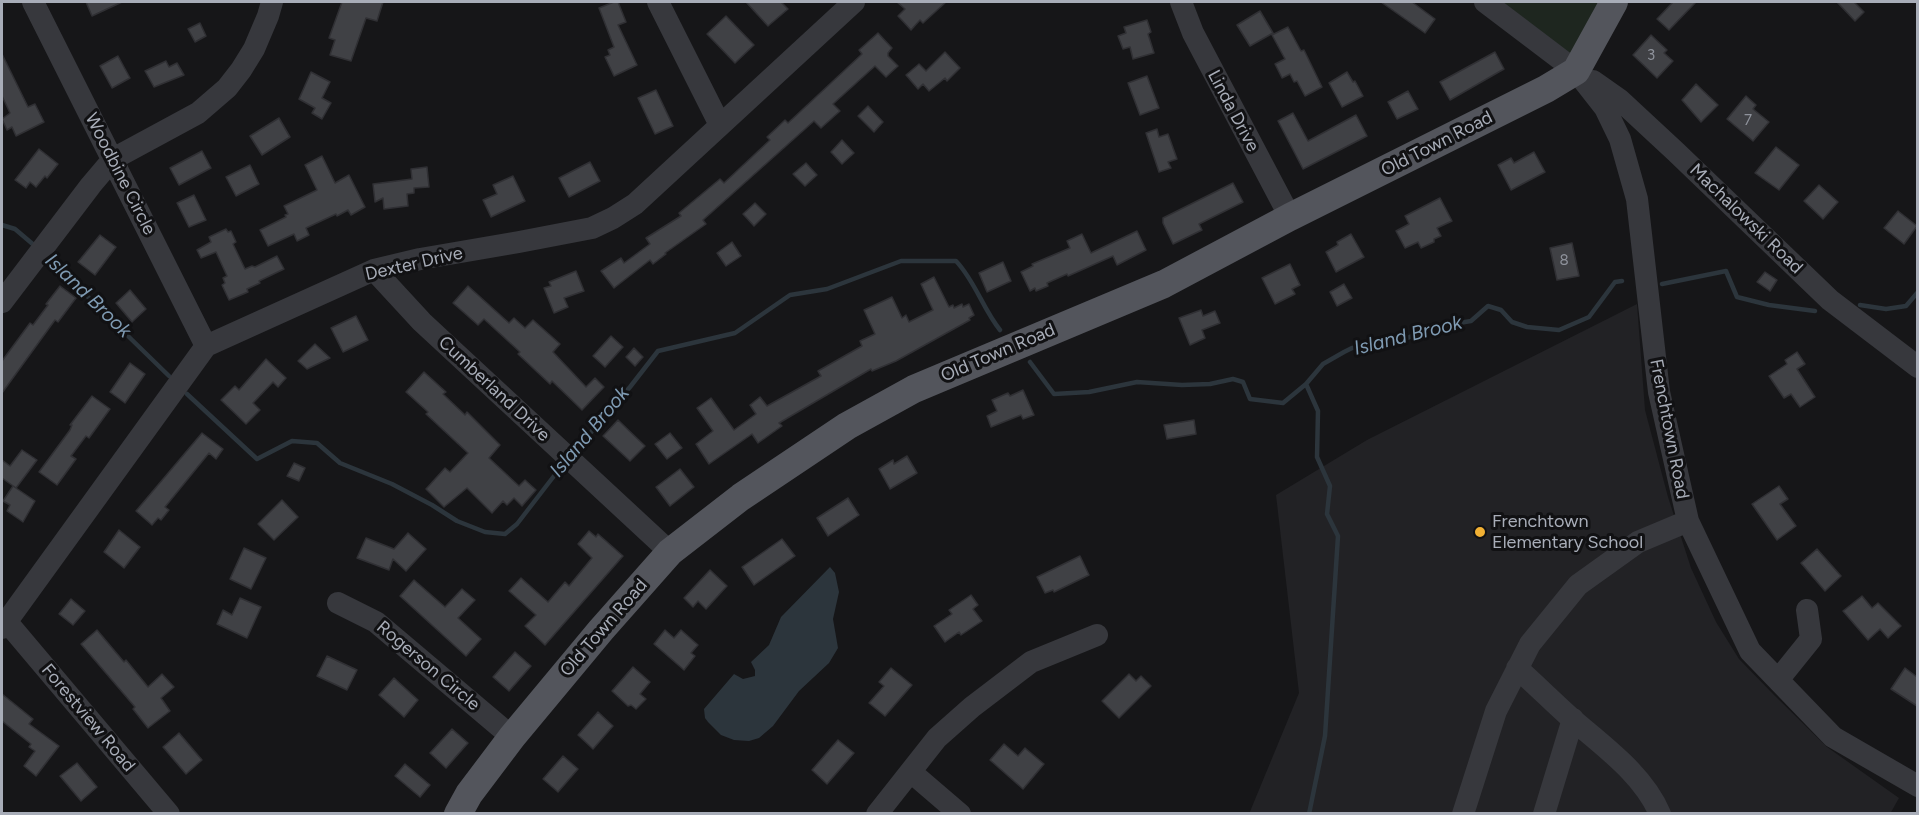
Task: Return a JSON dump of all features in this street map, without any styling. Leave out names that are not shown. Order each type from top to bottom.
[{"type":"main road","points":[[1576,71],[1614,2]]},
{"type":"main road","name":"Old Town Road","points":[[458,813],[469,794],[512,737],[601,630],[670,552],[741,497],[847,426],[914,389],[1135,297],[1546,89],[1576,71]]},
{"type":"street","name":"Woodbine Circle","points":[[33,2],[206,346]]},
{"type":"street","points":[[2,302],[113,159],[198,113],[227,88],[254,49],[272,2]]},
{"type":"street","points":[[658,2],[720,125]]},
{"type":"street","name":"Dexter Drive","points":[[4,625],[206,346],[374,270],[420,259],[592,228],[635,204],[854,2]]},
{"type":"street","name":"Linda Drive","points":[[1181,2],[1208,63],[1290,217]]},
{"type":"street","name":"Frenchtown Road","points":[[1485,2],[1576,71],[1605,108],[1620,139],[1637,199],[1659,392],[1688,521],[1750,651],[1833,737],[1917,786]]},
{"type":"street","name":"Machalowski Road","points":[[1576,71],[1602,86],[1656,134],[1830,300],[1917,367]]},
{"type":"street","points":[[1625,156],[1656,134]]},
{"type":"street","name":"Cumberland Drive","points":[[374,270],[422,322],[670,552]]},
{"type":"street","points":[[1463,813],[1496,711],[1530,644],[1578,585],[1638,542],[1688,521]]},
{"type":"street","name":"Rogerson Circle","points":[[338,603],[376,622],[512,737]]},
{"type":"street","points":[[1778,680],[1811,639],[1807,610]]},
{"type":"street","name":"Forestview Road","points":[[4,625],[169,813]]},
{"type":"street","points":[[877,813],[937,738],[972,707],[1031,662],[1096,635]]},
{"type":"street","points":[[1517,668],[1597,738],[1641,782],[1660,813]]},
{"type":"street","points":[[1544,813],[1573,719]]},
{"type":"street","points":[[911,772],[960,813]]},
{"type":"shaded area","points":[[1497,2],[1614,2],[1577,65]]},
{"type":"shaded area","name":"Frenchtown Elementary School","points":[[1637,304],[1645,410],[1668,497],[1691,568],[1716,622],[1739,659],[1827,747],[1899,798],[1890,814],[1249,814],[1299,693],[1276,495],[1367,440]]},
{"type":"shaded area","points":[[830,567],[835,573],[839,592],[833,619],[838,648],[829,663],[799,691],[773,726],[759,738],[749,741],[734,740],[721,735],[705,718],[704,709],[734,674],[743,679],[755,676],[751,662],[769,645],[781,617]]},
{"type":"building","points":[[86,2],[122,2],[92,16]]},
{"type":"building","points":[[342,2],[383,2],[377,21],[366,18],[351,61],[330,55],[335,40],[329,38]]},
{"type":"building","points":[[618,2],[626,22],[618,25],[637,65],[614,76],[605,57],[610,55],[608,50],[614,47],[599,8]]},
{"type":"building","points":[[746,2],[781,2],[788,9],[768,26]]},
{"type":"building","points":[[897,2],[946,2],[923,23],[920,20],[911,30],[898,16],[905,9]]},
{"type":"building","points":[[1381,2],[1412,2],[1435,19],[1425,33]]},
{"type":"building","points":[[1673,2],[1696,2],[1669,30],[1657,19]]},
{"type":"building","points":[[1837,2],[1854,2],[1864,12],[1855,21]]},
{"type":"building","points":[[1260,11],[1273,33],[1250,46],[1237,25]]},
{"type":"building","points":[[726,16],[754,45],[735,63],[707,34]]},
{"type":"building","points":[[1147,20],[1151,32],[1148,34],[1154,53],[1133,59],[1130,47],[1123,49],[1118,36],[1126,33],[1124,27]]},
{"type":"building","points":[[200,23],[206,36],[195,42],[188,29]]},
{"type":"building","points":[[1288,27],[1301,51],[1304,50],[1322,87],[1305,96],[1297,81],[1294,82],[1290,74],[1282,78],[1275,64],[1285,59],[1272,35]]},
{"type":"building","points":[[878,33],[892,48],[888,56],[898,66],[886,77],[875,66],[833,104],[840,111],[821,128],[814,121],[703,220],[706,224],[653,264],[650,260],[614,288],[601,271],[621,258],[624,263],[650,244],[646,238],[681,216],[679,213],[720,179],[724,183],[770,140],[767,137],[785,120],[788,123],[862,54],[859,50]]},
{"type":"building","points":[[1651,35],[1667,50],[1664,53],[1673,61],[1657,78],[1633,55]]},
{"type":"building","points":[[945,52],[960,68],[947,81],[945,78],[929,91],[923,84],[918,89],[906,75],[919,64],[926,71]]},
{"type":"building","points":[[1495,52],[1504,69],[1450,100],[1440,82]]},
{"type":"building","points":[[2,54],[28,107],[35,104],[44,122],[16,136],[12,127],[7,130],[2,119],[10,113],[2,96]]},
{"type":"building","points":[[118,56],[130,78],[112,88],[100,66]]},
{"type":"building","points":[[166,61],[169,67],[177,63],[184,75],[154,87],[145,71]]},
{"type":"building","points":[[311,72],[330,82],[322,98],[331,103],[322,119],[312,113],[315,108],[299,99]]},
{"type":"building","points":[[1347,72],[1363,96],[1342,107],[1329,83]]},
{"type":"building","points":[[1147,76],[1159,108],[1140,115],[1128,83]]},
{"type":"building","points":[[1696,84],[1718,105],[1701,122],[1682,100]]},
{"type":"building","points":[[656,90],[673,126],[655,134],[638,98]]},
{"type":"building","points":[[1408,91],[1418,109],[1397,119],[1388,102]]},
{"type":"building","points":[[1746,96],[1756,105],[1753,109],[1769,122],[1753,141],[1727,119]]},
{"type":"building","points":[[868,106],[883,122],[874,132],[858,116]]},
{"type":"building","points":[[1293,113],[1308,141],[1356,115],[1367,136],[1303,169],[1278,121]]},
{"type":"building","points":[[279,118],[290,137],[262,155],[250,136]]},
{"type":"building","points":[[1157,129],[1159,137],[1168,134],[1177,159],[1168,162],[1171,168],[1159,172],[1146,133]]},
{"type":"building","points":[[842,140],[854,153],[842,164],[831,152]]},
{"type":"building","points":[[1776,147],[1799,165],[1779,190],[1755,173]]},
{"type":"building","points":[[39,149],[58,164],[36,187],[30,182],[26,188],[15,180]]},
{"type":"building","points":[[202,151],[211,168],[179,185],[170,168]]},
{"type":"building","points":[[1534,152],[1545,172],[1511,190],[1498,165],[1511,158],[1514,163]]},
{"type":"building","points":[[322,156],[335,183],[349,175],[365,207],[351,215],[348,210],[337,216],[336,214],[306,228],[309,235],[297,241],[294,234],[268,246],[260,230],[286,217],[285,215],[288,214],[284,206],[317,190],[305,165]]},
{"type":"building","points":[[590,162],[600,181],[569,197],[559,178]]},
{"type":"building","points":[[806,163],[817,175],[805,186],[793,174]]},
{"type":"building","points":[[250,165],[259,184],[236,196],[226,177]]},
{"type":"building","points":[[427,167],[429,187],[414,188],[414,193],[407,194],[408,206],[384,209],[383,198],[375,202],[373,184],[412,179],[411,169]]},
{"type":"building","points":[[513,176],[525,201],[491,217],[483,200],[497,194],[493,185]]},
{"type":"building","points":[[1233,183],[1243,202],[1199,224],[1202,230],[1173,244],[1163,218]]},
{"type":"building","points":[[1819,185],[1838,202],[1823,219],[1804,201]]},
{"type":"building","points":[[194,195],[206,220],[189,227],[177,203]]},
{"type":"building","points":[[1440,198],[1452,221],[1437,228],[1441,236],[1434,239],[1434,242],[1421,248],[1418,242],[1405,248],[1396,231],[1409,224],[1405,216]]},
{"type":"building","points":[[755,203],[766,214],[754,226],[743,214]]},
{"type":"building","points":[[1898,211],[1917,226],[1904,244],[1884,228]]},
{"type":"building","points":[[226,229],[228,232],[231,231],[236,242],[233,244],[245,269],[255,267],[277,256],[284,269],[259,281],[260,283],[247,289],[248,292],[229,300],[222,285],[225,283],[223,278],[227,276],[216,252],[201,258],[197,250],[211,242],[209,237]]},
{"type":"building","points":[[1137,231],[1146,250],[1117,265],[1113,256],[1047,283],[1048,286],[1036,291],[1035,288],[1030,291],[1021,272],[1033,266],[1032,264],[1070,248],[1067,241],[1082,234],[1091,253]]},
{"type":"building","points":[[1351,234],[1364,257],[1336,272],[1326,252]]},
{"type":"building","points":[[100,235],[116,247],[95,275],[78,262]]},
{"type":"building","points":[[732,242],[741,256],[726,266],[717,253]]},
{"type":"building","points":[[1572,243],[1579,276],[1557,280],[1550,248]]},
{"type":"building","points":[[1003,262],[1011,281],[987,292],[979,273]]},
{"type":"building","points":[[1290,264],[1300,285],[1292,289],[1295,294],[1275,304],[1262,278]]},
{"type":"building","points":[[576,271],[584,291],[564,298],[568,307],[554,313],[544,288],[551,286],[549,282]]},
{"type":"building","points":[[1765,272],[1777,280],[1770,291],[1757,282]]},
{"type":"building","points":[[934,277],[949,307],[953,305],[954,308],[962,304],[963,307],[969,304],[974,315],[969,318],[970,320],[896,361],[872,371],[871,369],[779,423],[782,426],[758,443],[752,434],[709,464],[696,444],[713,431],[697,408],[711,398],[734,430],[756,414],[750,405],[760,397],[767,406],[821,376],[818,371],[862,346],[860,341],[875,334],[864,310],[892,297],[902,318],[906,315],[909,322],[933,310],[921,284]]},
{"type":"building","points":[[1344,284],[1352,298],[1337,306],[1330,292]]},
{"type":"building","points":[[60,286],[76,298],[58,322],[55,320],[2,393],[2,361],[30,323],[33,325]]},
{"type":"building","points":[[468,286],[509,323],[514,318],[525,328],[533,320],[560,344],[553,352],[586,387],[595,378],[604,387],[582,410],[552,381],[550,384],[484,319],[478,325],[453,303]]},
{"type":"building","points":[[130,290],[146,309],[132,322],[116,303]]},
{"type":"building","points":[[1201,310],[1203,316],[1215,311],[1220,323],[1202,330],[1205,338],[1190,345],[1179,318]]},
{"type":"building","points":[[356,316],[368,340],[343,352],[331,328]]},
{"type":"building","points":[[611,336],[623,347],[605,367],[593,356]]},
{"type":"building","points":[[315,344],[330,358],[307,369],[298,361]]},
{"type":"building","points":[[634,348],[643,357],[635,366],[626,357]]},
{"type":"building","points":[[1797,352],[1805,364],[1797,369],[1815,397],[1800,407],[1791,394],[1784,398],[1769,376],[1787,364],[1785,360]]},
{"type":"building","points":[[266,359],[286,378],[278,387],[273,382],[253,403],[260,410],[246,424],[221,400],[235,386],[239,390]]},
{"type":"building","points":[[130,363],[145,374],[125,403],[110,392]]},
{"type":"building","points":[[424,372],[446,392],[443,394],[465,415],[467,412],[500,445],[489,458],[519,486],[525,480],[536,490],[522,506],[514,498],[507,505],[503,501],[492,513],[467,488],[444,507],[426,489],[445,468],[450,472],[468,453],[406,392]]},
{"type":"building","points":[[1023,390],[1034,415],[1023,419],[1021,415],[991,427],[987,416],[997,411],[992,400]]},
{"type":"building","points":[[92,396],[110,409],[89,438],[86,436],[71,456],[76,459],[57,485],[39,472]]},
{"type":"building","points":[[618,420],[645,446],[630,461],[603,436]]},
{"type":"building","points":[[1194,420],[1196,434],[1167,439],[1164,425]]},
{"type":"building","points":[[202,433],[223,449],[216,459],[209,453],[165,507],[169,510],[161,520],[158,518],[152,525],[136,511]]},
{"type":"building","points":[[670,433],[682,448],[667,459],[655,444]]},
{"type":"building","points":[[22,450],[37,460],[16,488],[2,478],[2,460],[10,466]]},
{"type":"building","points":[[907,456],[917,473],[890,489],[879,469],[893,460],[894,464]]},
{"type":"building","points":[[294,463],[305,468],[299,481],[287,476]]},
{"type":"building","points":[[680,469],[694,487],[670,506],[656,487]]},
{"type":"building","points":[[13,486],[35,501],[23,522],[7,511],[10,505],[3,501]]},
{"type":"building","points":[[1779,486],[1788,499],[1780,504],[1796,526],[1777,540],[1752,504]]},
{"type":"building","points":[[848,498],[859,515],[828,536],[817,518]]},
{"type":"building","points":[[282,500],[298,517],[274,540],[258,524]]},
{"type":"building","points":[[119,530],[140,547],[124,568],[104,552]]},
{"type":"building","points":[[589,531],[596,537],[598,534],[623,556],[545,645],[525,626],[536,615],[509,591],[521,578],[548,602],[565,582],[569,586],[592,558],[578,544]]},
{"type":"building","points":[[408,533],[426,549],[406,571],[393,559],[389,570],[357,558],[366,538],[394,549]]},
{"type":"building","points":[[782,539],[795,556],[754,585],[742,567]]},
{"type":"building","points":[[244,548],[266,558],[251,589],[230,579]]},
{"type":"building","points":[[1817,549],[1841,576],[1825,591],[1801,563]]},
{"type":"building","points":[[1080,556],[1089,575],[1054,592],[1053,590],[1045,593],[1037,577]]},
{"type":"building","points":[[710,570],[727,586],[706,609],[698,601],[693,607],[684,598]]},
{"type":"building","points":[[414,580],[445,607],[462,589],[475,600],[458,618],[481,639],[466,656],[400,596]]},
{"type":"building","points":[[971,595],[978,605],[973,609],[982,621],[961,635],[959,632],[945,642],[934,626],[952,614],[949,610]]},
{"type":"building","points":[[1862,596],[1872,608],[1878,603],[1901,626],[1888,638],[1880,629],[1868,640],[1843,611]]},
{"type":"building","points":[[240,598],[261,607],[247,638],[217,624],[223,610],[232,615]]},
{"type":"building","points":[[71,599],[85,611],[73,625],[59,614]]},
{"type":"building","points":[[97,630],[148,687],[162,674],[174,687],[161,698],[170,711],[148,728],[133,709],[135,707],[81,644]]},
{"type":"building","points":[[665,630],[674,638],[681,630],[698,645],[691,653],[695,656],[684,670],[654,644]]},
{"type":"building","points":[[515,652],[531,666],[509,691],[493,677]]},
{"type":"building","points":[[327,656],[357,670],[347,690],[317,676]]},
{"type":"building","points":[[633,667],[650,682],[640,694],[646,699],[636,709],[631,705],[628,706],[612,691]]},
{"type":"building","points":[[891,668],[912,685],[885,716],[869,703],[884,686],[879,682]]},
{"type":"building","points":[[1905,668],[1917,677],[1917,706],[1891,689]]},
{"type":"building","points":[[1129,674],[1136,681],[1141,676],[1151,686],[1119,718],[1102,701]]},
{"type":"building","points":[[394,678],[418,700],[404,717],[379,695]]},
{"type":"building","points":[[2,694],[33,719],[29,724],[59,746],[36,776],[24,766],[35,751],[29,747],[31,744],[2,721]]},
{"type":"building","points":[[598,712],[613,726],[593,749],[578,735]]},
{"type":"building","points":[[452,729],[468,743],[446,768],[430,753]]},
{"type":"building","points":[[179,733],[202,760],[186,774],[163,747]]},
{"type":"building","points":[[838,740],[854,753],[827,784],[812,770]]},
{"type":"building","points":[[1004,744],[1018,756],[1025,748],[1044,764],[1023,789],[990,760]]},
{"type":"building","points":[[563,756],[578,769],[558,792],[543,779]]},
{"type":"building","points":[[77,763],[97,787],[81,801],[60,776]]},
{"type":"building","points":[[405,764],[430,785],[420,797],[395,776]]},
{"type":"waterway","name":"Island Brook","points":[[2,225],[15,229],[35,246]]},
{"type":"waterway","name":"Island Brook","points":[[46,256],[169,376]]},
{"type":"waterway","name":"Island Brook","points":[[574,452],[658,351],[735,333],[790,295],[827,289],[901,261],[956,261],[1000,330]]},
{"type":"waterway","name":"Island Brook","points":[[1662,284],[1726,271],[1737,297],[1769,305],[1815,311]]},
{"type":"waterway","name":"Island Brook","points":[[1030,362],[1054,394],[1089,392],[1137,382],[1182,385],[1210,384],[1233,379],[1243,382],[1250,399],[1283,403],[1306,384],[1323,364],[1352,348],[1367,346],[1383,339],[1401,341],[1429,328],[1471,321],[1488,306],[1501,310],[1512,322],[1527,327],[1559,330],[1589,317],[1615,282],[1622,281]]},
{"type":"waterway","name":"Island Brook","points":[[1860,305],[1886,309],[1906,306],[1918,292]]},
{"type":"waterway","points":[[1306,384],[1318,411],[1317,457],[1330,486],[1327,514],[1338,536],[1325,736],[1309,814]]},
{"type":"waterway","name":"Island Brook","points":[[187,394],[257,459],[292,441],[317,443],[340,463],[392,484],[457,521],[485,532],[505,534],[517,524],[564,463]]},
{"type":"place","name":"Frenchtown Elementary School","points":[[1480,532]]}]
